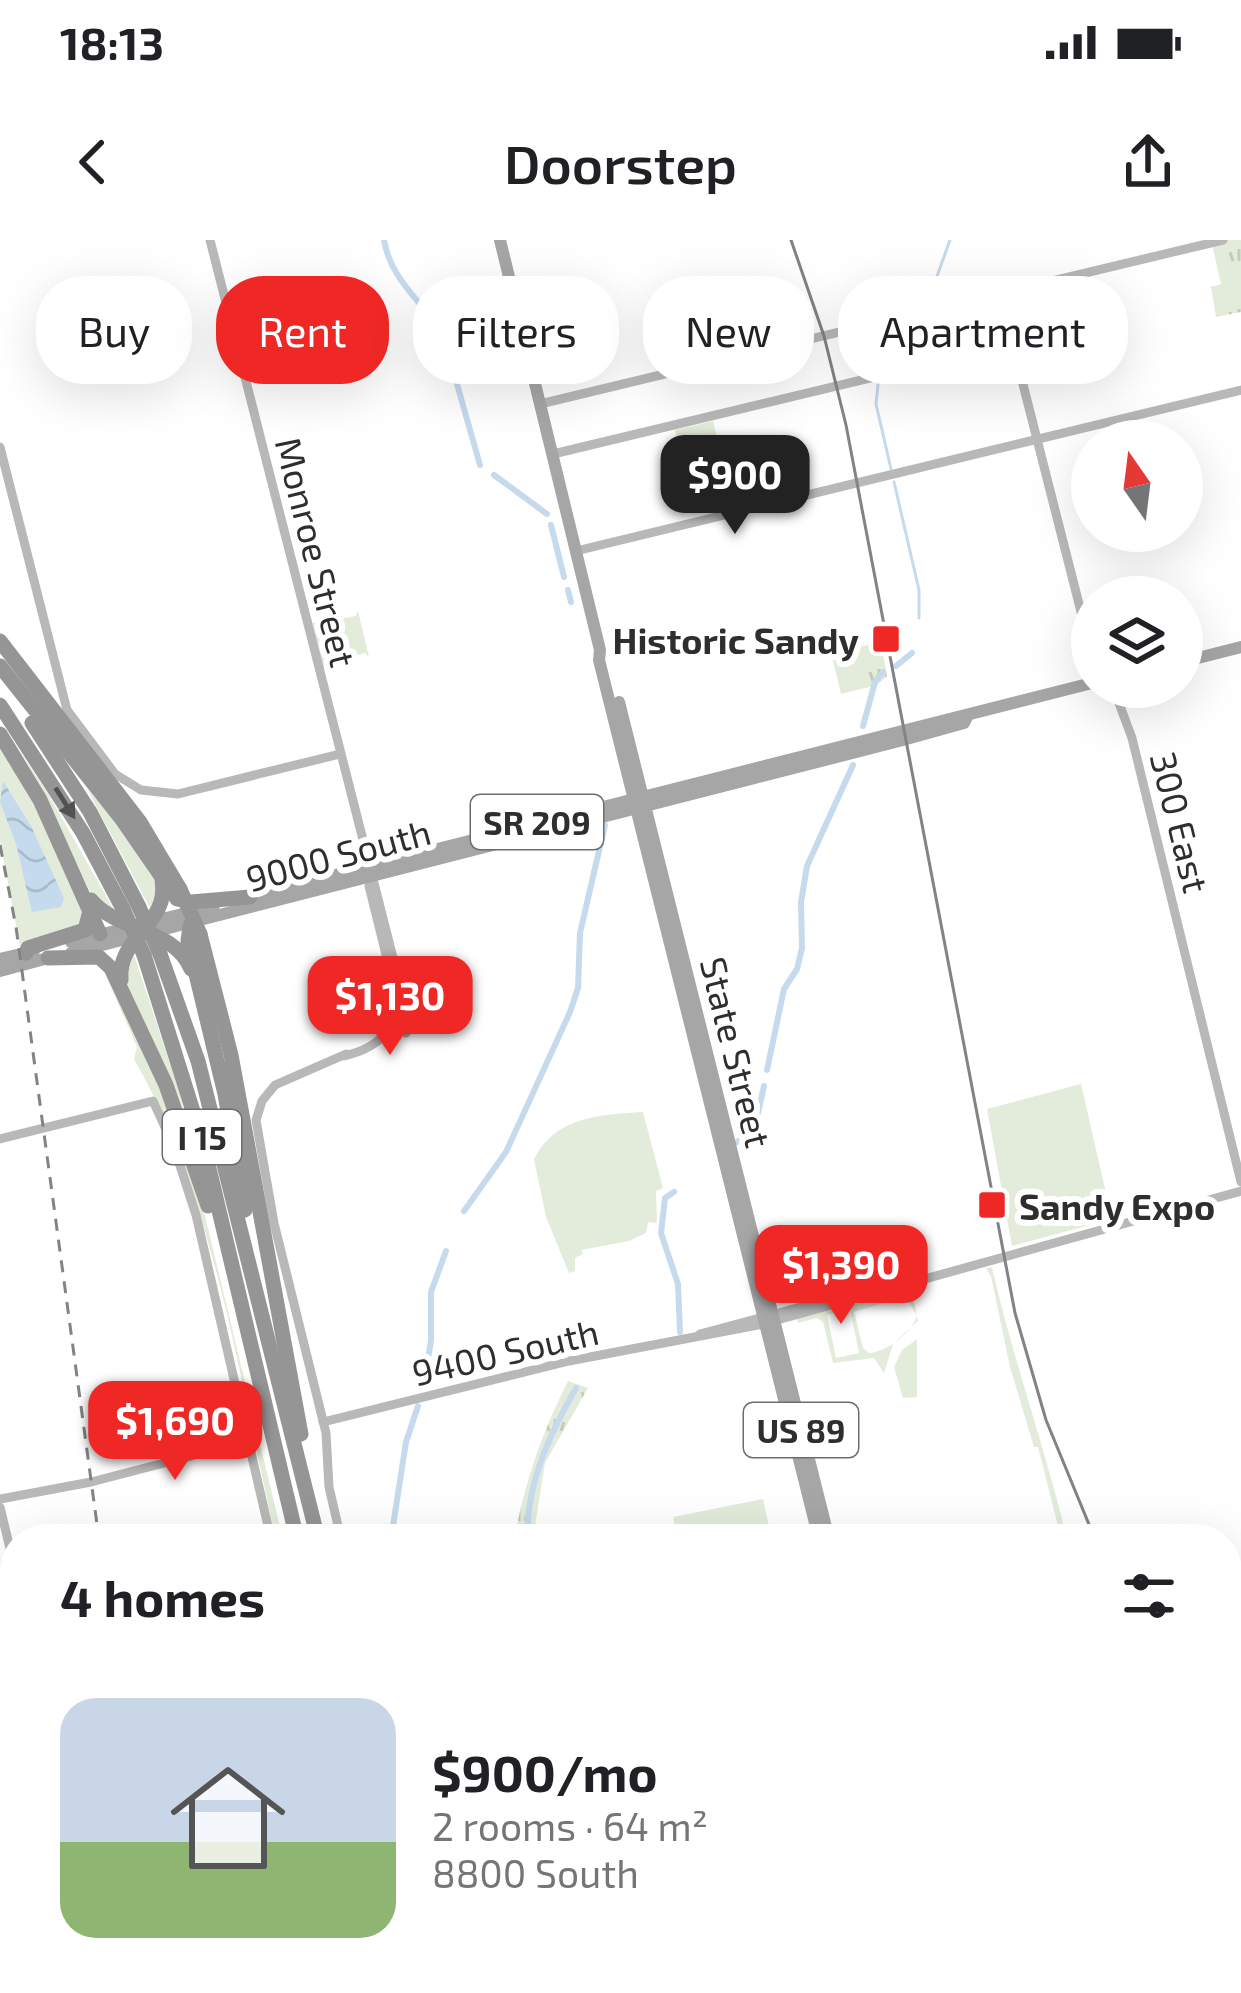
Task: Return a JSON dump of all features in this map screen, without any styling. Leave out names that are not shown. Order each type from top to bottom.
[{"type":"highway","points":[[0,645],[53,735]]},
{"type":"highway","points":[[0,645],[132,811],[180,889],[195,930],[231,1055],[316,1524]]},
{"type":"highway","points":[[0,666],[183,902],[250,897]]},
{"type":"highway","name":"I 15","points":[[0,676],[90,812],[198,1061],[315,1524]]},
{"type":"highway","name":"I 15","points":[[0,705],[138,924]]},
{"type":"highway","points":[[0,734],[33,788],[100,934]]},
{"type":"highway","points":[[134,1017],[120,970],[138,924],[159,912],[164,900],[161,877]]},
{"type":"highway","points":[[83,891],[102,912],[138,924],[183,954],[200,988]]},
{"type":"highway","points":[[26,952],[85,930],[90,911]]},
{"type":"highway","points":[[195,930],[188,941],[225,1094],[258,1302]]},
{"type":"highway","name":"I 15","points":[[152,955],[203,1143],[293,1524]]},
{"type":"highway","points":[[48,958],[103,960],[134,1017],[193,1158],[244,1324]]},
{"type":"main road","name":"State Street","points":[[500,240],[815,1524]]},
{"type":"main road","points":[[1203,657],[1241,647]]},
{"type":"main road","name":"9000 South","points":[[0,959],[369,871],[1071,689]]},
{"type":"main road","name":"9000 South","points":[[640,802],[772,774],[964,723],[968,717]]},
{"type":"main road","points":[[866,740],[890,743]]},
{"type":"main road","points":[[772,774],[774,768],[811,754]]},
{"type":"main road","name":"9000 South","points":[[0,971],[138,924],[195,930],[369,871]]},
{"type":"main road","name":"State Street","points":[[767,1318],[825,1524]]},
{"type":"street","name":"Monroe Street","points":[[210,240],[399,981],[399,1011],[390,1029]]},
{"type":"street","points":[[1074,276],[1223,240]]},
{"type":"street","points":[[540,404],[838,333]]},
{"type":"street","points":[[553,454],[845,384]]},
{"type":"street","points":[[1022,384],[1071,576]]},
{"type":"street","points":[[576,551],[1241,390]]},
{"type":"street","points":[[0,447],[67,710],[115,774],[141,790],[178,794],[340,754]]},
{"type":"street","name":"300 East","points":[[1121,708],[1241,1186]]},
{"type":"street","name":"Monroe Street","points":[[369,871],[396,1001]]},
{"type":"street","points":[[390,1029],[406,1034],[399,981]]},
{"type":"street","points":[[337,1524],[323,1422],[274,1223],[256,1120],[262,1101],[275,1085],[371,1046],[390,1029],[396,1001]]},
{"type":"street","points":[[343,1056],[381,1032],[396,1001]]},
{"type":"street","points":[[0,1139],[153,1101],[193,1202],[268,1524]]},
{"type":"street","name":"9400 South","points":[[323,1422],[569,1361],[879,1294],[883,1289],[1037,1251],[1241,1186]]},
{"type":"street","points":[[0,1503],[249,1441]]},
{"type":"green space","points":[[1211,240],[1241,240],[1241,312],[1216,317],[1211,287],[1221,284]]},
{"type":"green space","points":[[713,421],[722,459],[684,468],[675,430]]},
{"type":"green space","points":[[358,611],[369,657],[365,653],[323,668],[312,623],[356,616]]},
{"type":"green space","points":[[881,642],[887,676],[877,685],[841,694],[831,653]]},
{"type":"green space","points":[[9,734],[50,797],[118,917],[92,896],[40,786]]},
{"type":"green space","points":[[0,745],[85,910],[86,924],[20,946],[0,841]]},
{"type":"green space","points":[[87,789],[126,833],[157,883],[153,914]]},
{"type":"green space","points":[[132,949],[177,1084],[192,1142],[125,981]]},
{"type":"green space","points":[[100,962],[146,1051],[197,1183],[279,1524],[273,1524],[205,1232],[186,1172],[134,1059],[137,1047]]},
{"type":"green space","points":[[1081,1084],[1112,1219],[1012,1246],[987,1109]]},
{"type":"green space","points":[[643,1112],[663,1188],[656,1191],[657,1223],[648,1222],[646,1233],[629,1241],[581,1250],[575,1271],[569,1273],[546,1217],[534,1159],[566,1126],[594,1117]]},
{"type":"green space","points":[[992,1267],[1063,1524],[1057,1524],[1038,1447],[1034,1447],[986,1269]]},
{"type":"green space","points":[[912,1292],[917,1316],[909,1302],[883,1303],[854,1312],[863,1348],[869,1353],[894,1343],[884,1373],[874,1358],[833,1363],[823,1322],[817,1318],[798,1323],[797,1318],[842,1307],[843,1311],[827,1315],[836,1358],[859,1353],[849,1305]]},
{"type":"green space","points":[[917,1339],[917,1397],[903,1398],[894,1367],[902,1350]]},
{"type":"green space","points":[[568,1381],[588,1388],[545,1463],[535,1524],[517,1524],[535,1458]]},
{"type":"green space","points":[[763,1499],[769,1524],[675,1524],[673,1517]]},
{"type":"water","points":[[3,781],[31,826],[64,898],[61,907],[32,912],[16,844],[0,802]]},
{"type":"waterway","points":[[384,240],[394,268],[413,296]]},
{"type":"waterway","points":[[937,276],[950,240]]},
{"type":"waterway","points":[[457,384],[480,465]]},
{"type":"waterway","points":[[878,385],[876,404],[891,469]]},
{"type":"waterway","points":[[494,475],[547,514]]},
{"type":"waterway","points":[[894,482],[919,590],[919,618]]},
{"type":"waterway","points":[[551,525],[564,577]]},
{"type":"waterway","points":[[568,590],[571,602]]},
{"type":"waterway","points":[[896,666],[912,653]]},
{"type":"waterway","points":[[863,726],[875,682],[883,672]]},
{"type":"waterway","points":[[767,1070],[784,989],[797,969],[802,948],[801,902],[807,866],[853,765]]},
{"type":"waterway","points":[[464,1211],[506,1152],[570,1012],[578,988],[580,933],[605,825]]},
{"type":"waterway","points":[[737,1142],[754,1131],[764,1086]]},
{"type":"waterway","points":[[674,1192],[665,1198],[661,1233],[678,1284],[680,1332]]},
{"type":"waterway","points":[[423,1388],[431,1341],[431,1292],[446,1251]]},
{"type":"waterway","points":[[528,1524],[535,1480],[576,1388]]},
{"type":"waterway","points":[[393,1524],[406,1442],[418,1406]]},
{"type":"tram line","points":[[791,240],[824,336],[846,425],[1015,1313],[1046,1420],[1089,1524]]},
{"type":"railway","points":[[0,845],[16,927],[97,1524]]},
{"type":"place","name":"Historic Sandy","points":[[886,639]]},
{"type":"place","name":"Sandy Expo","points":[[992,1205]]}]
